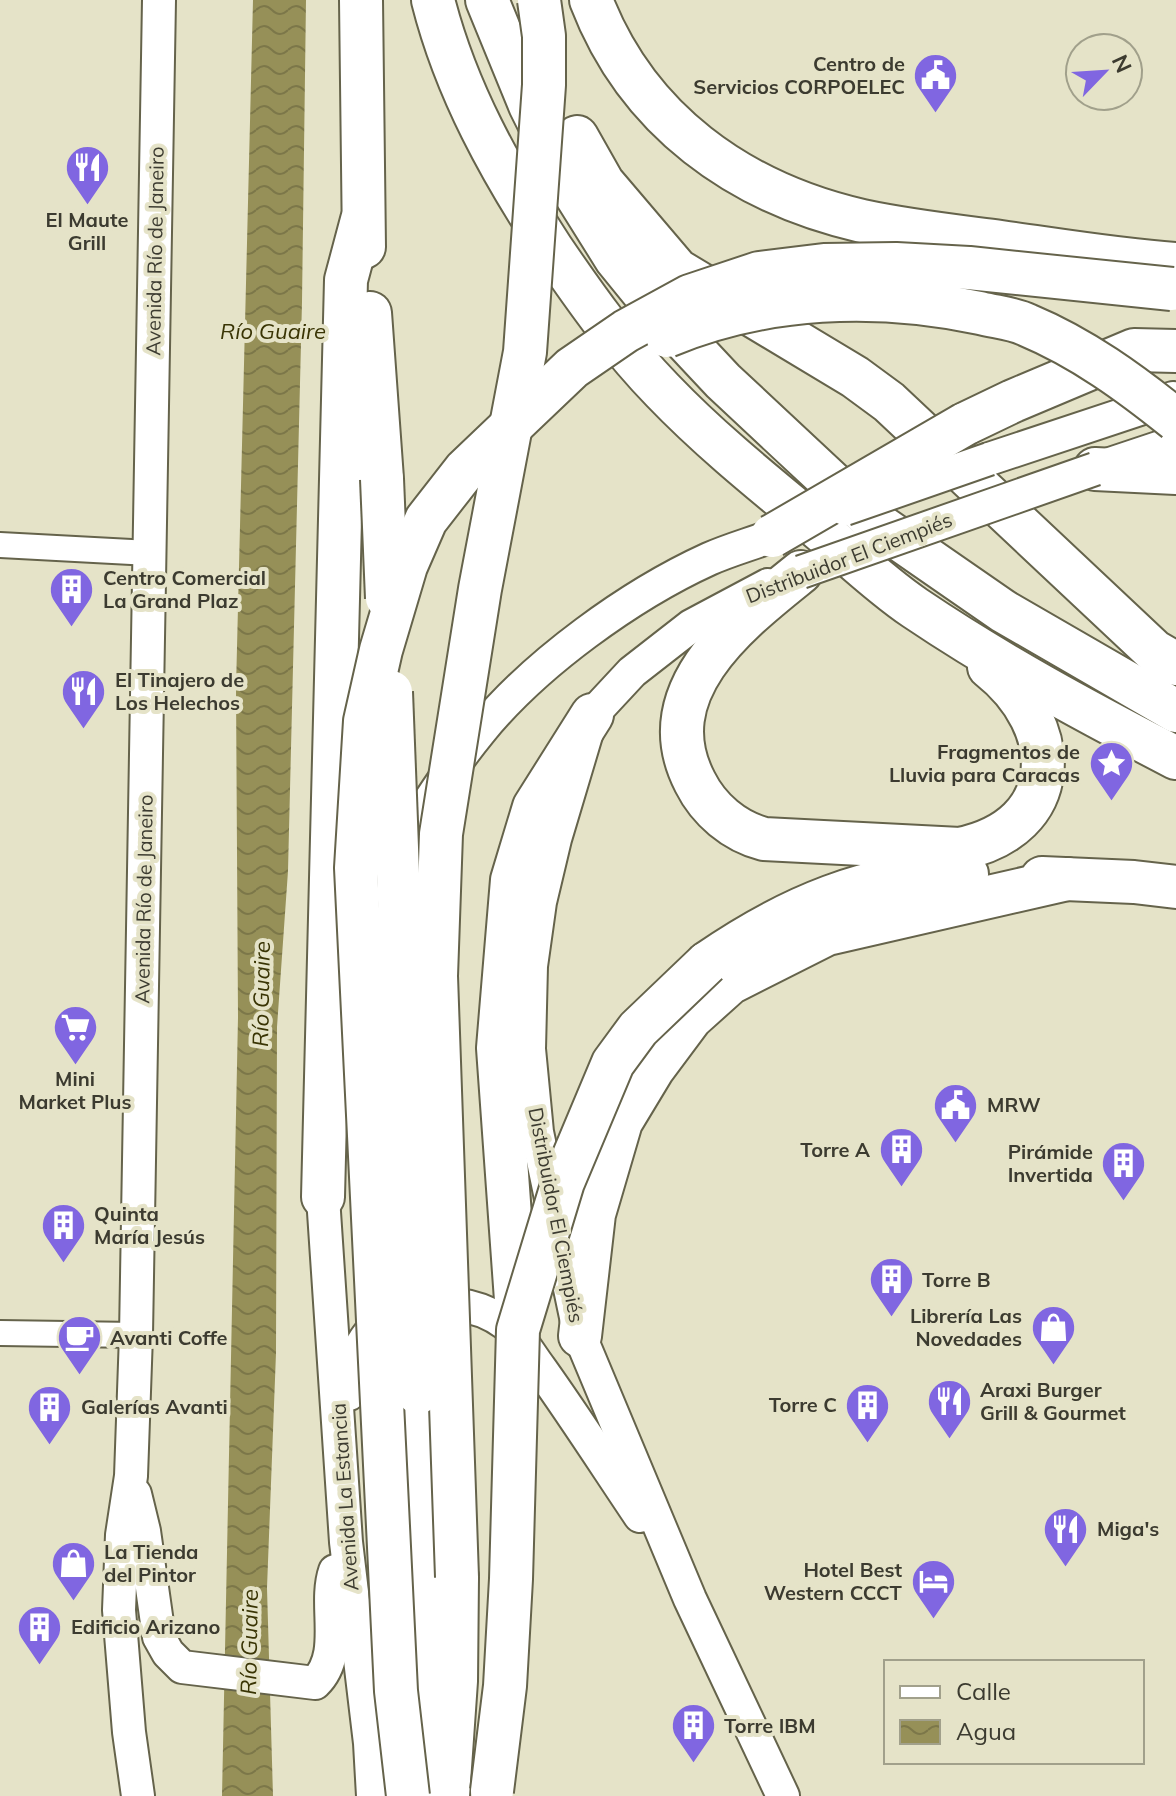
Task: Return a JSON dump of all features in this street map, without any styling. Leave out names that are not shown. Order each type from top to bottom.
[{"type":"highway","points":[[361,0],[362,220],[382,479],[427,1691],[418,1759],[408,1796]]},
{"type":"highway","points":[[433,0],[441,31],[477,122],[517,196],[618,341],[663,392],[715,442],[995,672],[1017,695],[1040,738],[1044,761],[1040,789],[1030,809],[1006,832],[960,849],[764,839],[749,835],[723,818],[701,794],[692,776],[683,741],[684,713],[699,672],[745,619],[801,572]]},
{"type":"highway","points":[[487,0],[530,105],[571,187],[616,259],[664,318],[723,381],[873,521],[1003,611],[1176,711]]},
{"type":"highway","points":[[510,0],[524,40],[603,183],[677,270],[855,377],[889,402],[1154,651],[1176,664]]},
{"type":"highway","points":[[448,1796],[456,1681],[457,1577],[436,976],[438,887],[441,834],[480,589],[525,352],[544,85],[544,36],[539,0]]},
{"type":"highway","points":[[591,0],[629,73],[651,100],[679,130],[757,185],[815,208],[861,221],[1176,264]]},
{"type":"highway","points":[[323,1197],[346,280],[362,220]]},
{"type":"highway","points":[[408,1796],[396,1691],[356,868],[365,721],[381,650],[406,566],[426,520],[465,470],[572,368],[626,331],[690,296],[759,273],[824,265],[896,264],[969,268],[1176,290]]},
{"type":"highway","points":[[426,520],[477,484],[589,382],[642,347],[705,320],[770,306],[827,300],[894,300],[1025,323],[1089,356],[1176,420]]},
{"type":"highway","points":[[772,536],[965,424],[1013,401],[1134,350],[1176,351]]},
{"type":"highway","points":[[1095,469],[1176,473]]},
{"type":"highway","points":[[913,607],[1081,709],[1176,758]]},
{"type":"highway","points":[[491,1796],[507,1655],[518,1330],[498,1048],[512,880],[534,807],[592,715]]},
{"type":"highway","points":[[518,1330],[563,1182],[613,1063],[638,1029],[707,963],[749,934],[796,910],[844,891],[934,872],[1176,887]]},
{"type":"highway","points":[[580,1336],[594,1214],[621,1122],[653,1069],[691,1018],[730,983],[827,934],[1067,879]]},
{"type":"street","name":"Avenida Río de Janeiro","points":[[138,1796],[129,1732],[119,1610],[122,1535],[131,1476],[136,1335],[159,0]]},
{"type":"street","points":[[323,1197],[345,1049],[375,899],[389,864],[414,825],[481,730],[520,688],[582,637],[656,586],[710,558],[989,459],[1176,397]]},
{"type":"street","name":"Distribuidor El Ciempiés","points":[[685,1586],[580,1336],[537,1132],[529,1049],[531,966],[540,902],[555,839],[592,715],[632,672],[691,626],[761,589],[801,572],[1176,442]]},
{"type":"street","points":[[0,545],[150,553]]},
{"type":"street","name":"Avenida La Estancia","points":[[323,1197],[346,1542],[370,1743],[373,1796]]},
{"type":"street","points":[[344,1492],[351,1365],[364,1341],[391,1316],[411,1307],[434,1304],[470,1306],[508,1325],[570,1410],[685,1586],[783,1796]]},
{"type":"street","points":[[0,1333],[136,1335]]},
{"type":"street","points":[[131,1476],[144,1531],[159,1637],[168,1653],[182,1667],[315,1683],[322,1676],[330,1651],[333,1578],[346,1542]]},
{"type":"water","name":"Río Guaire","points":[[253,0],[306,0],[302,302],[288,871],[277,1027],[276,1353],[267,1588],[273,1796],[222,1796],[238,1017],[236,688]]},
{"type":"place","name":"Centro de Servicios CORPOELEC","points":[[936,115]]},
{"type":"place","name":"El Maute Grill","points":[[87,207]]},
{"type":"place","name":"Centro Comercial La Grand Plaz","points":[[72,629]]},
{"type":"place","name":"El Tinajero de Los Helechos","points":[[84,730]]},
{"type":"place","name":"Fragmentos de Lluvia para Caracas","points":[[1111,802]]},
{"type":"place","name":"Mini Market Plus","points":[[75,1066]]},
{"type":"place","name":"MRW","points":[[956,1144]]},
{"type":"place","name":"Torre A","points":[[901,1189]]},
{"type":"place","name":"Pirámide Invertida","points":[[1124,1202]]},
{"type":"place","name":"Quinta María Jesús","points":[[63,1264]]},
{"type":"place","name":"Torre B","points":[[891,1319]]},
{"type":"place","name":"Librería Las Novedades","points":[[1053,1366]]},
{"type":"place","name":"Avanti Coffe","points":[[79,1377]]},
{"type":"place","name":"Araxi Burger Grill & Gourmet","points":[[949,1441]]},
{"type":"place","name":"Torre C","points":[[868,1444]]},
{"type":"place","name":"Galerías Avanti","points":[[50,1446]]},
{"type":"place","name":"Miga's","points":[[1066,1568]]},
{"type":"place","name":"La Tienda del Pintor","points":[[73,1602]]},
{"type":"place","name":"Hotel Best Western CCCT","points":[[933,1620]]},
{"type":"place","name":"Edificio Arizano","points":[[40,1666]]},
{"type":"place","name":"Torre IBM","points":[[693,1765]]}]
